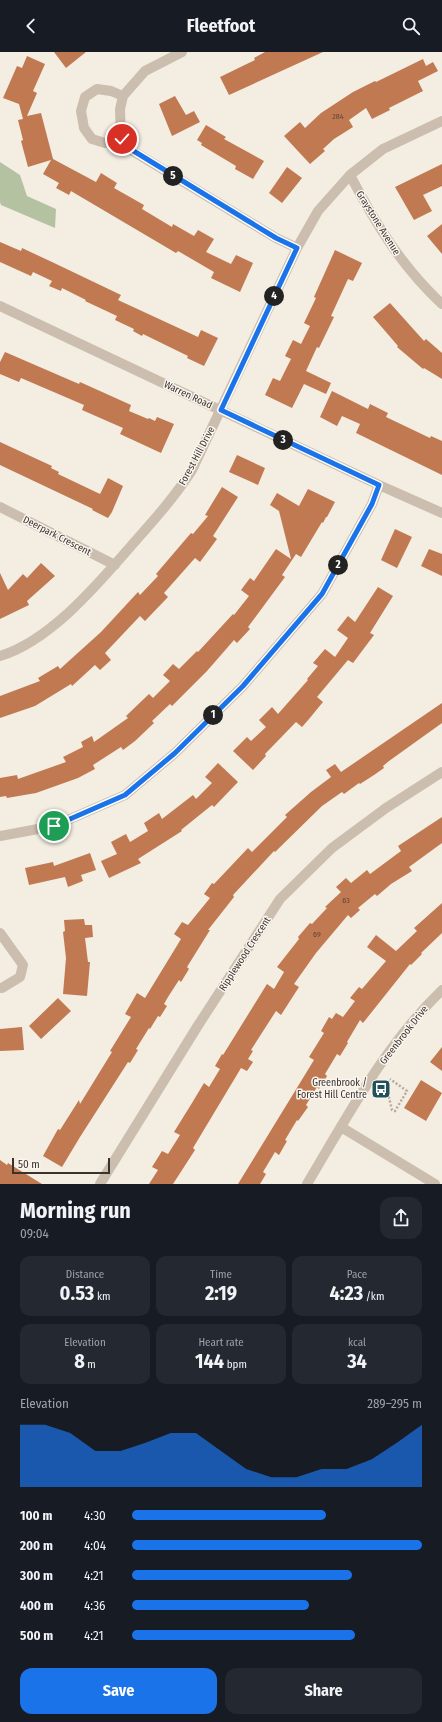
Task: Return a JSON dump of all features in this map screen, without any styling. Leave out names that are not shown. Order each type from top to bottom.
[{"type":"street","points":[[182,52],[145,71],[123,96],[120,109],[122,139],[132,150],[276,238],[297,248]]},
{"type":"street","points":[[122,139],[105,143],[92,139],[84,128],[81,111],[85,97],[97,89],[111,91],[123,96]]},
{"type":"street","name":"Forest Hill Drive","points":[[0,656],[13,652],[46,631],[76,605],[114,565],[176,495],[192,470],[297,248],[318,211],[350,175],[383,149],[442,121]]},
{"type":"street","name":"Graystone Avenue","points":[[350,175],[390,245],[422,286],[442,304]]},
{"type":"street","name":"Warren Road","points":[[0,306],[379,485],[442,513]]},
{"type":"street","points":[[0,836],[54,826],[125,795],[175,753],[243,686],[322,594],[372,504],[379,485]]},
{"type":"street","name":"Deerpark Crescent","points":[[0,508],[114,565]]},
{"type":"street","name":"Ripplewood Crescent","points":[[100,1184],[197,1027],[280,899],[332,848],[386,808],[442,772]]},
{"type":"street","points":[[0,933],[23,965],[20,978],[0,988]]},
{"type":"street","name":"Greenbrook Drive","points":[[307,1184],[375,1072],[402,1035],[442,990]]},
{"type":"street","points":[[341,1127],[435,1184]]},
{"type":"path","points":[[386,1085],[392,1110],[395,1111],[407,1091],[390,1079]]},
{"type":"green space","points":[[0,162],[20,175],[27,196],[56,209],[55,228],[1,205]]},
{"type":"building","points":[[54,52],[86,52],[66,68]]},
{"type":"building","points":[[265,52],[323,52],[229,95],[220,77],[255,60],[254,58]]},
{"type":"building","points":[[27,56],[45,64],[33,91],[37,93],[27,116],[41,113],[53,159],[96,182],[101,173],[117,183],[114,188],[144,205],[142,209],[172,227],[173,224],[194,236],[198,230],[214,239],[206,252],[231,264],[236,255],[253,263],[240,292],[211,278],[214,272],[178,251],[176,253],[71,191],[69,195],[56,188],[59,183],[43,174],[51,160],[28,167],[21,141],[23,140],[18,120],[23,119],[19,104],[3,98],[17,66],[22,68]]},
{"type":"building","points":[[423,59],[426,66],[433,62],[438,71],[418,81],[423,91],[389,108],[390,110],[372,119],[366,108],[349,120],[353,127],[334,139],[323,149],[325,151],[310,164],[284,136],[300,122],[305,128],[321,113],[353,92]]},
{"type":"building","points":[[175,96],[186,115],[194,111],[200,122],[172,136],[159,104]]},
{"type":"building","points":[[206,125],[226,137],[224,139],[264,161],[253,179],[235,169],[236,166],[201,145],[202,143],[197,140]]},
{"type":"building","points":[[442,164],[442,186],[423,195],[432,211],[414,220],[395,187]]},
{"type":"building","points":[[287,167],[302,178],[282,203],[269,193]]},
{"type":"building","points":[[442,224],[442,254],[427,236]]},
{"type":"building","points":[[0,242],[21,251],[22,248],[121,295],[118,300],[198,337],[201,330],[218,338],[204,366],[187,358],[188,356],[143,334],[142,336],[133,331],[134,329],[115,320],[117,316],[85,301],[86,300],[62,288],[61,291],[49,286],[52,281],[33,272],[31,276],[0,262]]},
{"type":"building","points":[[335,250],[362,263],[353,281],[348,279],[331,316],[334,317],[319,348],[317,347],[306,371],[331,383],[326,394],[304,384],[292,408],[265,395],[273,378],[280,381],[291,359],[285,356],[293,340],[301,344],[310,326],[304,323],[316,298],[314,297]]},
{"type":"building","points":[[390,303],[424,341],[426,339],[442,353],[442,379],[424,368],[423,369],[397,347],[398,346],[373,317]]},
{"type":"building","points":[[5,352],[79,384],[80,382],[131,405],[129,411],[148,419],[149,418],[155,421],[157,417],[174,424],[161,453],[120,434],[123,428],[82,410],[84,405],[21,378],[19,382],[0,374],[0,362]]},
{"type":"building","points":[[332,391],[368,409],[370,404],[388,413],[386,417],[430,438],[431,436],[442,441],[442,475],[356,433],[360,424],[342,416],[337,426],[320,417]]},
{"type":"building","points":[[0,442],[52,466],[51,468],[59,472],[58,474],[100,494],[108,478],[123,486],[112,512],[108,518],[92,510],[93,509],[0,465]]},
{"type":"building","points":[[237,455],[265,468],[258,485],[229,472]]},
{"type":"building","points":[[222,487],[238,497],[213,536],[217,539],[200,562],[195,558],[164,593],[168,597],[145,621],[140,616],[105,653],[111,660],[100,670],[95,665],[72,686],[71,684],[35,706],[0,718],[0,696],[40,681],[38,678],[58,666],[60,669],[101,632],[138,592],[140,595],[158,576],[156,574],[191,533],[193,534],[208,516],[205,515]]},
{"type":"building","points":[[308,489],[335,502],[301,557],[296,554],[282,575],[285,577],[248,627],[250,629],[237,643],[234,640],[207,671],[172,706],[170,704],[152,721],[154,723],[135,741],[123,750],[121,747],[93,765],[95,769],[78,778],[36,793],[7,798],[6,796],[0,797],[0,778],[17,775],[18,779],[66,762],[63,757],[83,747],[81,742],[92,736],[94,742],[128,718],[126,716],[149,694],[153,698],[170,681],[163,675],[173,664],[179,669],[197,651],[198,652],[233,614],[234,615],[249,596],[241,590],[250,578],[254,581],[276,549],[291,559],[279,511],[270,505],[277,493],[299,506]]},
{"type":"building","points":[[395,529],[412,537],[397,568],[381,560]]},
{"type":"building","points":[[429,549],[442,554],[442,576],[421,566]]},
{"type":"building","points":[[41,563],[55,576],[27,601],[29,605],[0,619],[0,573],[8,590],[23,574],[27,578]]},
{"type":"building","points":[[378,587],[393,596],[370,633],[374,635],[353,663],[348,660],[317,697],[323,702],[302,727],[296,722],[265,754],[266,756],[253,770],[233,751],[247,737],[251,741],[266,727],[259,720],[272,707],[278,714],[308,680],[307,679],[318,666],[313,663],[325,649],[335,657],[348,638],[337,630],[348,616],[355,622]]},
{"type":"building","points":[[442,703],[442,723],[389,761],[383,766],[384,768],[374,775],[360,784],[359,783],[344,794],[342,792],[322,806],[275,852],[274,851],[233,895],[234,897],[208,930],[210,930],[187,967],[189,969],[181,982],[179,980],[168,997],[164,1004],[167,1006],[160,1017],[158,1016],[150,1029],[149,1028],[136,1049],[138,1050],[130,1063],[128,1062],[62,1167],[43,1156],[58,1129],[60,1130],[79,1100],[80,1104],[112,1052],[110,1051],[131,1017],[125,1014],[137,993],[145,998],[181,939],[174,934],[182,922],[188,925],[210,898],[204,894],[212,883],[214,884],[248,848],[252,852],[287,817],[285,815],[331,777],[326,770],[335,764],[341,772]]},
{"type":"building","points":[[218,763],[238,782],[214,807],[212,805],[181,830],[182,831],[138,859],[141,863],[109,878],[101,861],[117,854],[111,842],[126,834],[130,842],[148,831],[144,823],[159,813],[162,819],[193,795],[196,799],[212,783],[205,777]]},
{"type":"building","points":[[442,817],[442,843],[409,867],[412,871],[391,884],[377,896],[375,894],[358,908],[360,910],[351,918],[348,915],[316,953],[294,984],[299,987],[281,1015],[276,1011],[251,1050],[253,1051],[248,1059],[253,1062],[247,1071],[241,1068],[193,1148],[195,1150],[173,1184],[149,1184],[158,1170],[152,1167],[162,1151],[168,1154],[180,1135],[174,1132],[204,1083],[209,1087],[220,1069],[215,1066],[222,1054],[223,1055],[267,984],[274,989],[284,972],[277,967],[299,939],[298,937],[310,923],[312,924],[327,908],[325,907],[341,892],[336,887],[346,878],[351,883],[367,870],[370,874],[401,851],[398,846]]},
{"type":"building","points":[[90,853],[96,870],[81,875],[83,881],[68,887],[65,877],[29,885],[25,868],[53,862],[54,866]]},
{"type":"building","points":[[442,903],[442,933],[411,965],[410,964],[363,1023],[360,1020],[340,1056],[337,1054],[325,1074],[327,1076],[319,1089],[317,1087],[306,1105],[308,1107],[298,1121],[297,1120],[285,1140],[287,1141],[279,1155],[275,1152],[263,1172],[266,1174],[260,1184],[238,1184],[314,1060],[309,1057],[324,1033],[321,1031],[329,1017],[332,1019],[336,1013],[343,1017],[355,1001],[350,998],[359,987],[362,989],[386,961],[367,947],[376,935],[396,951],[417,931],[414,928]]},
{"type":"building","points":[[84,919],[85,925],[92,925],[93,937],[85,938],[88,962],[90,962],[87,996],[63,994],[66,958],[63,932],[65,931],[64,920]]},
{"type":"building","points":[[58,998],[71,1011],[41,1039],[29,1026]]},
{"type":"building","points":[[22,1027],[24,1050],[0,1051],[0,1029]]},
{"type":"building","points":[[442,1047],[442,1071],[430,1062]]},
{"type":"building","points":[[421,1080],[442,1093],[426,1121],[404,1108]]},
{"type":"building","points":[[0,1160],[7,1165],[8,1163],[42,1184],[0,1184]]},
{"type":"place","name":"Greenbrook / Forest Hill Centre","points":[[381,1089]]},
{"type":"route","points":[[54,826],[125,795],[175,753],[243,686],[322,594],[372,504],[379,485],[221,410],[297,248],[276,238],[132,150],[122,139]]}]
